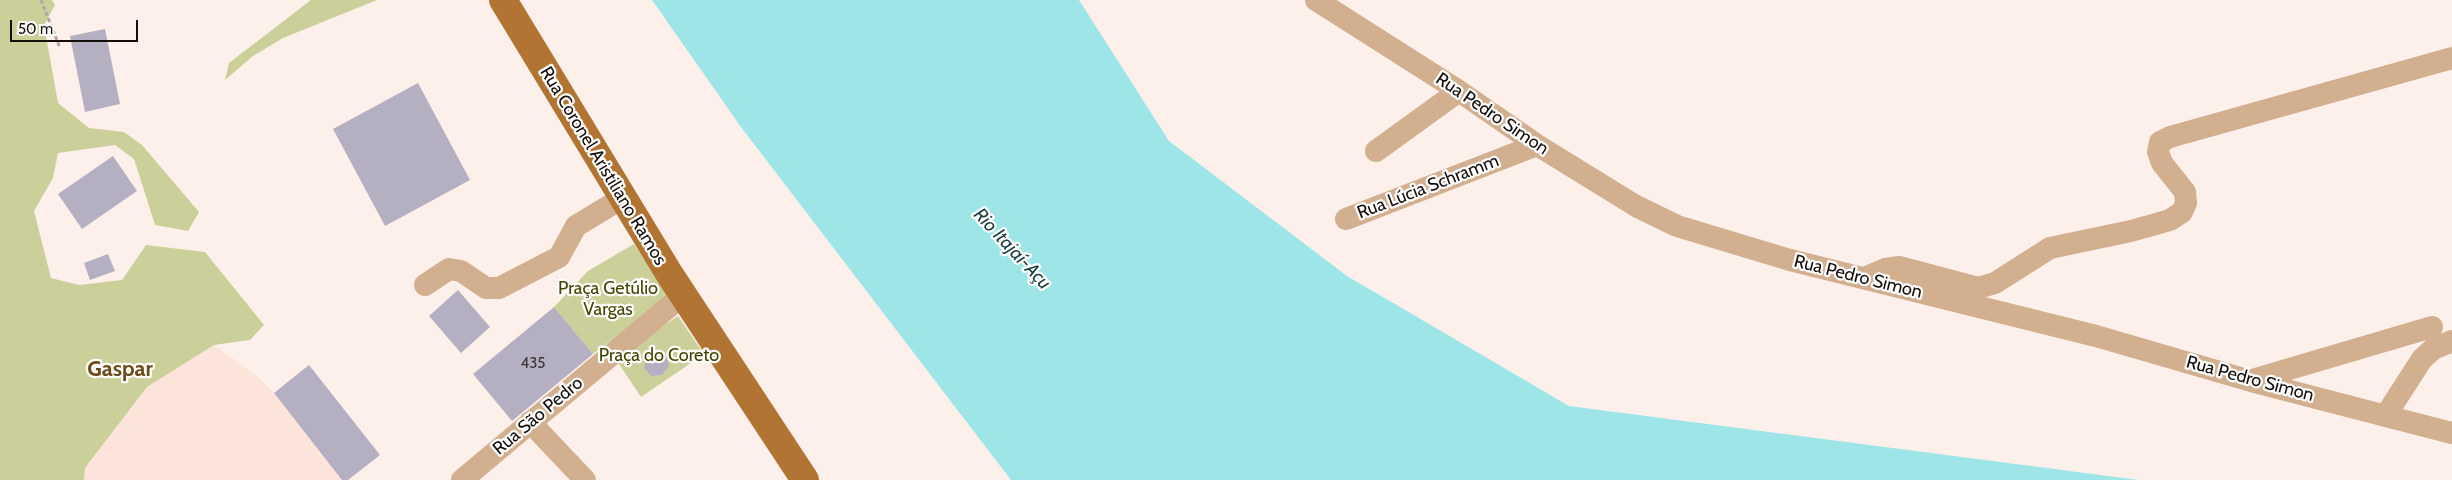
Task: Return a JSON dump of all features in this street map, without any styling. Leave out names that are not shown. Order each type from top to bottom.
[{"type":"main road","name":"Rua Coronel Aristiliano Ramos","points":[[502,0],[683,295],[805,480]]},
{"type":"street","name":"Rua Pedro Simon","points":[[1316,0],[1459,91],[1536,144],[1657,218],[1790,260],[2096,336],[2251,381],[2386,415],[2452,434]]},
{"type":"street","points":[[1864,278],[1885,269],[1899,267],[1978,288],[1994,283],[2050,248],[2170,220],[2182,212],[2186,203],[2184,192],[2162,163],[2158,152],[2160,142],[2170,137],[2452,58]]},
{"type":"street","points":[[1376,151],[1459,91]]},
{"type":"street","name":"Rua Lúcia Schramm","points":[[1346,219],[1536,144]]},
{"type":"street","points":[[425,285],[449,269],[461,271],[486,288],[500,288],[559,258],[576,226],[624,198]]},
{"type":"street","name":"Rua São Pedro","points":[[462,480],[683,295]]},
{"type":"street","points":[[2251,381],[2432,327]]},
{"type":"street","points":[[2386,415],[2422,359],[2433,349],[2452,340]]},
{"type":"street","points":[[530,422],[585,480]]},
{"type":"path","points":[[41,0],[60,48]]},
{"type":"shaded area","points":[[214,345],[258,377],[274,393],[342,480],[84,480],[85,469],[147,387]]},
{"type":"green space","points":[[0,0],[52,0],[55,5],[44,25],[58,103],[89,128],[124,132],[142,145],[199,212],[188,231],[155,225],[134,159],[115,145],[58,153],[53,178],[34,211],[51,278],[79,285],[122,280],[146,245],[205,252],[264,325],[250,340],[214,345],[147,387],[85,468],[84,480],[0,480]]},
{"type":"green space","points":[[311,0],[377,0],[283,38],[253,56],[225,80],[229,63]]},
{"type":"green space","name":"Praça Getúlio Vargas","points":[[634,244],[671,296],[593,354],[554,307],[588,271]]},
{"type":"green space","name":"Praça do Coreto","points":[[678,316],[704,354],[641,397],[615,358]]},
{"type":"water","name":"Rio Itajaí-Açu","points":[[652,0],[1079,0],[1169,141],[1347,276],[1569,406],[2139,480],[1011,480],[741,127]]},
{"type":"building","points":[[105,29],[120,104],[85,112],[70,36]]},
{"type":"building","points":[[418,83],[470,180],[385,226],[333,129]]},
{"type":"building","points":[[113,156],[137,191],[82,229],[58,194]]},
{"type":"building","points":[[108,254],[115,271],[90,280],[84,263]]},
{"type":"building","points":[[458,290],[490,327],[461,353],[429,316]]},
{"type":"building","points":[[554,307],[593,354],[512,421],[473,374]]},
{"type":"building","points":[[655,351],[666,355],[669,366],[662,375],[651,376],[644,368],[646,356]]},
{"type":"building","points":[[309,365],[380,455],[348,480],[342,480],[274,393]]},
{"type":"district","name":"Gaspar","points":[[120,370]]}]
